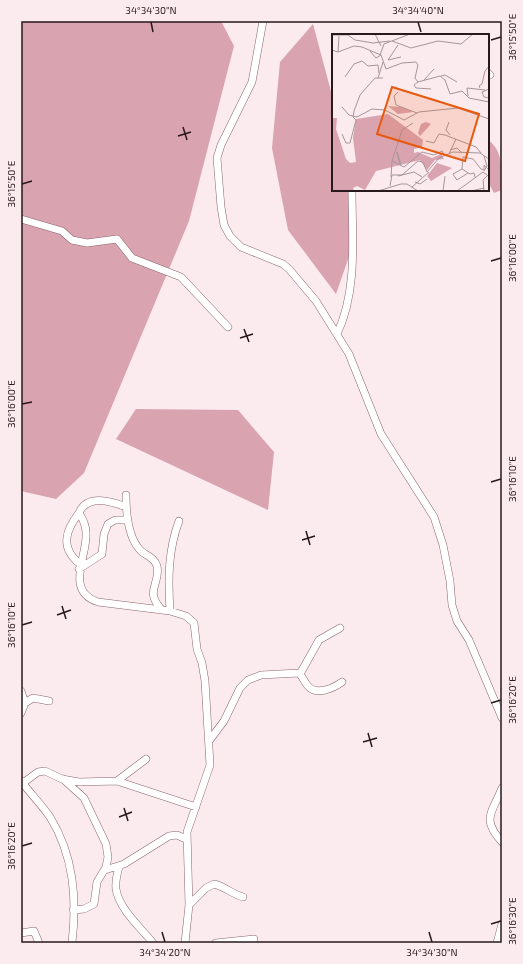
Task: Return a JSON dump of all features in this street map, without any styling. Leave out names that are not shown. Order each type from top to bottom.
[{"type":"street","points":[[263,21],[252,82],[221,145],[218,158],[221,207],[224,224],[230,236],[241,246],[283,264],[289,269],[316,301],[337,334],[356,369],[381,434],[434,517],[445,552],[452,605],[457,621],[469,640],[502,718]]},
{"type":"street","points":[[337,334],[347,308],[352,272],[352,191]]},
{"type":"street","points":[[21,219],[62,231],[72,240],[87,243],[117,239],[132,258],[180,277],[228,327]]},
{"type":"street","points":[[126,495],[128,520],[138,546],[152,558],[157,566],[152,593],[155,602],[161,610]]},
{"type":"street","points":[[80,567],[71,556],[67,543],[68,530],[83,506],[94,501],[108,501],[126,507]]},
{"type":"street","points":[[79,513],[84,523],[86,534],[80,567],[83,590],[92,600],[170,611],[186,616],[194,622],[197,649],[204,671],[210,741],[210,765],[188,828],[186,839],[189,905],[185,943]]},
{"type":"street","points":[[80,567],[102,554],[104,534],[108,524],[115,520],[128,520]]},
{"type":"street","points":[[170,611],[168,587],[170,551],[179,521]]},
{"type":"street","points":[[300,674],[318,640],[340,628]]},
{"type":"street","points":[[210,741],[224,721],[240,688],[248,680],[261,675],[300,674]]},
{"type":"street","points":[[300,674],[308,687],[315,691],[327,689],[342,682]]},
{"type":"street","points":[[21,691],[25,703]]},
{"type":"street","points":[[21,712],[25,703],[33,698],[49,701]]},
{"type":"street","points":[[117,781],[146,759]]},
{"type":"street","points":[[72,943],[74,882],[70,864],[50,819],[37,799],[22,782],[42,771],[62,779],[79,782],[117,781],[196,807]]},
{"type":"street","points":[[62,779],[84,798],[104,837],[108,858],[105,870],[97,882],[94,904],[84,909],[73,910]]},
{"type":"street","points":[[502,788],[489,817],[492,829],[502,842]]},
{"type":"street","points":[[105,870],[119,867],[169,836],[177,835],[186,839]]},
{"type":"street","points":[[119,867],[116,886],[118,895],[129,913],[153,943]]},
{"type":"street","points":[[189,905],[200,893],[214,884],[221,886],[232,894],[243,897]]},
{"type":"street","points":[[497,943],[502,924]]},
{"type":"street","points":[[21,932],[34,931],[39,943]]},
{"type":"street","points":[[216,943],[254,939]]},
{"type":"shaded area","points":[[21,21],[221,21],[234,46],[189,221],[84,473],[56,499],[21,491]]},
{"type":"shaded area","points":[[313,24],[332,95],[332,191],[349,191],[352,248],[336,294],[288,230],[272,148],[280,62]]},
{"type":"shaded area","points":[[489,141],[497,150],[502,170],[502,190],[494,193],[489,184]]},
{"type":"shaded area","points":[[136,409],[238,410],[274,452],[268,510],[116,439]]}]
